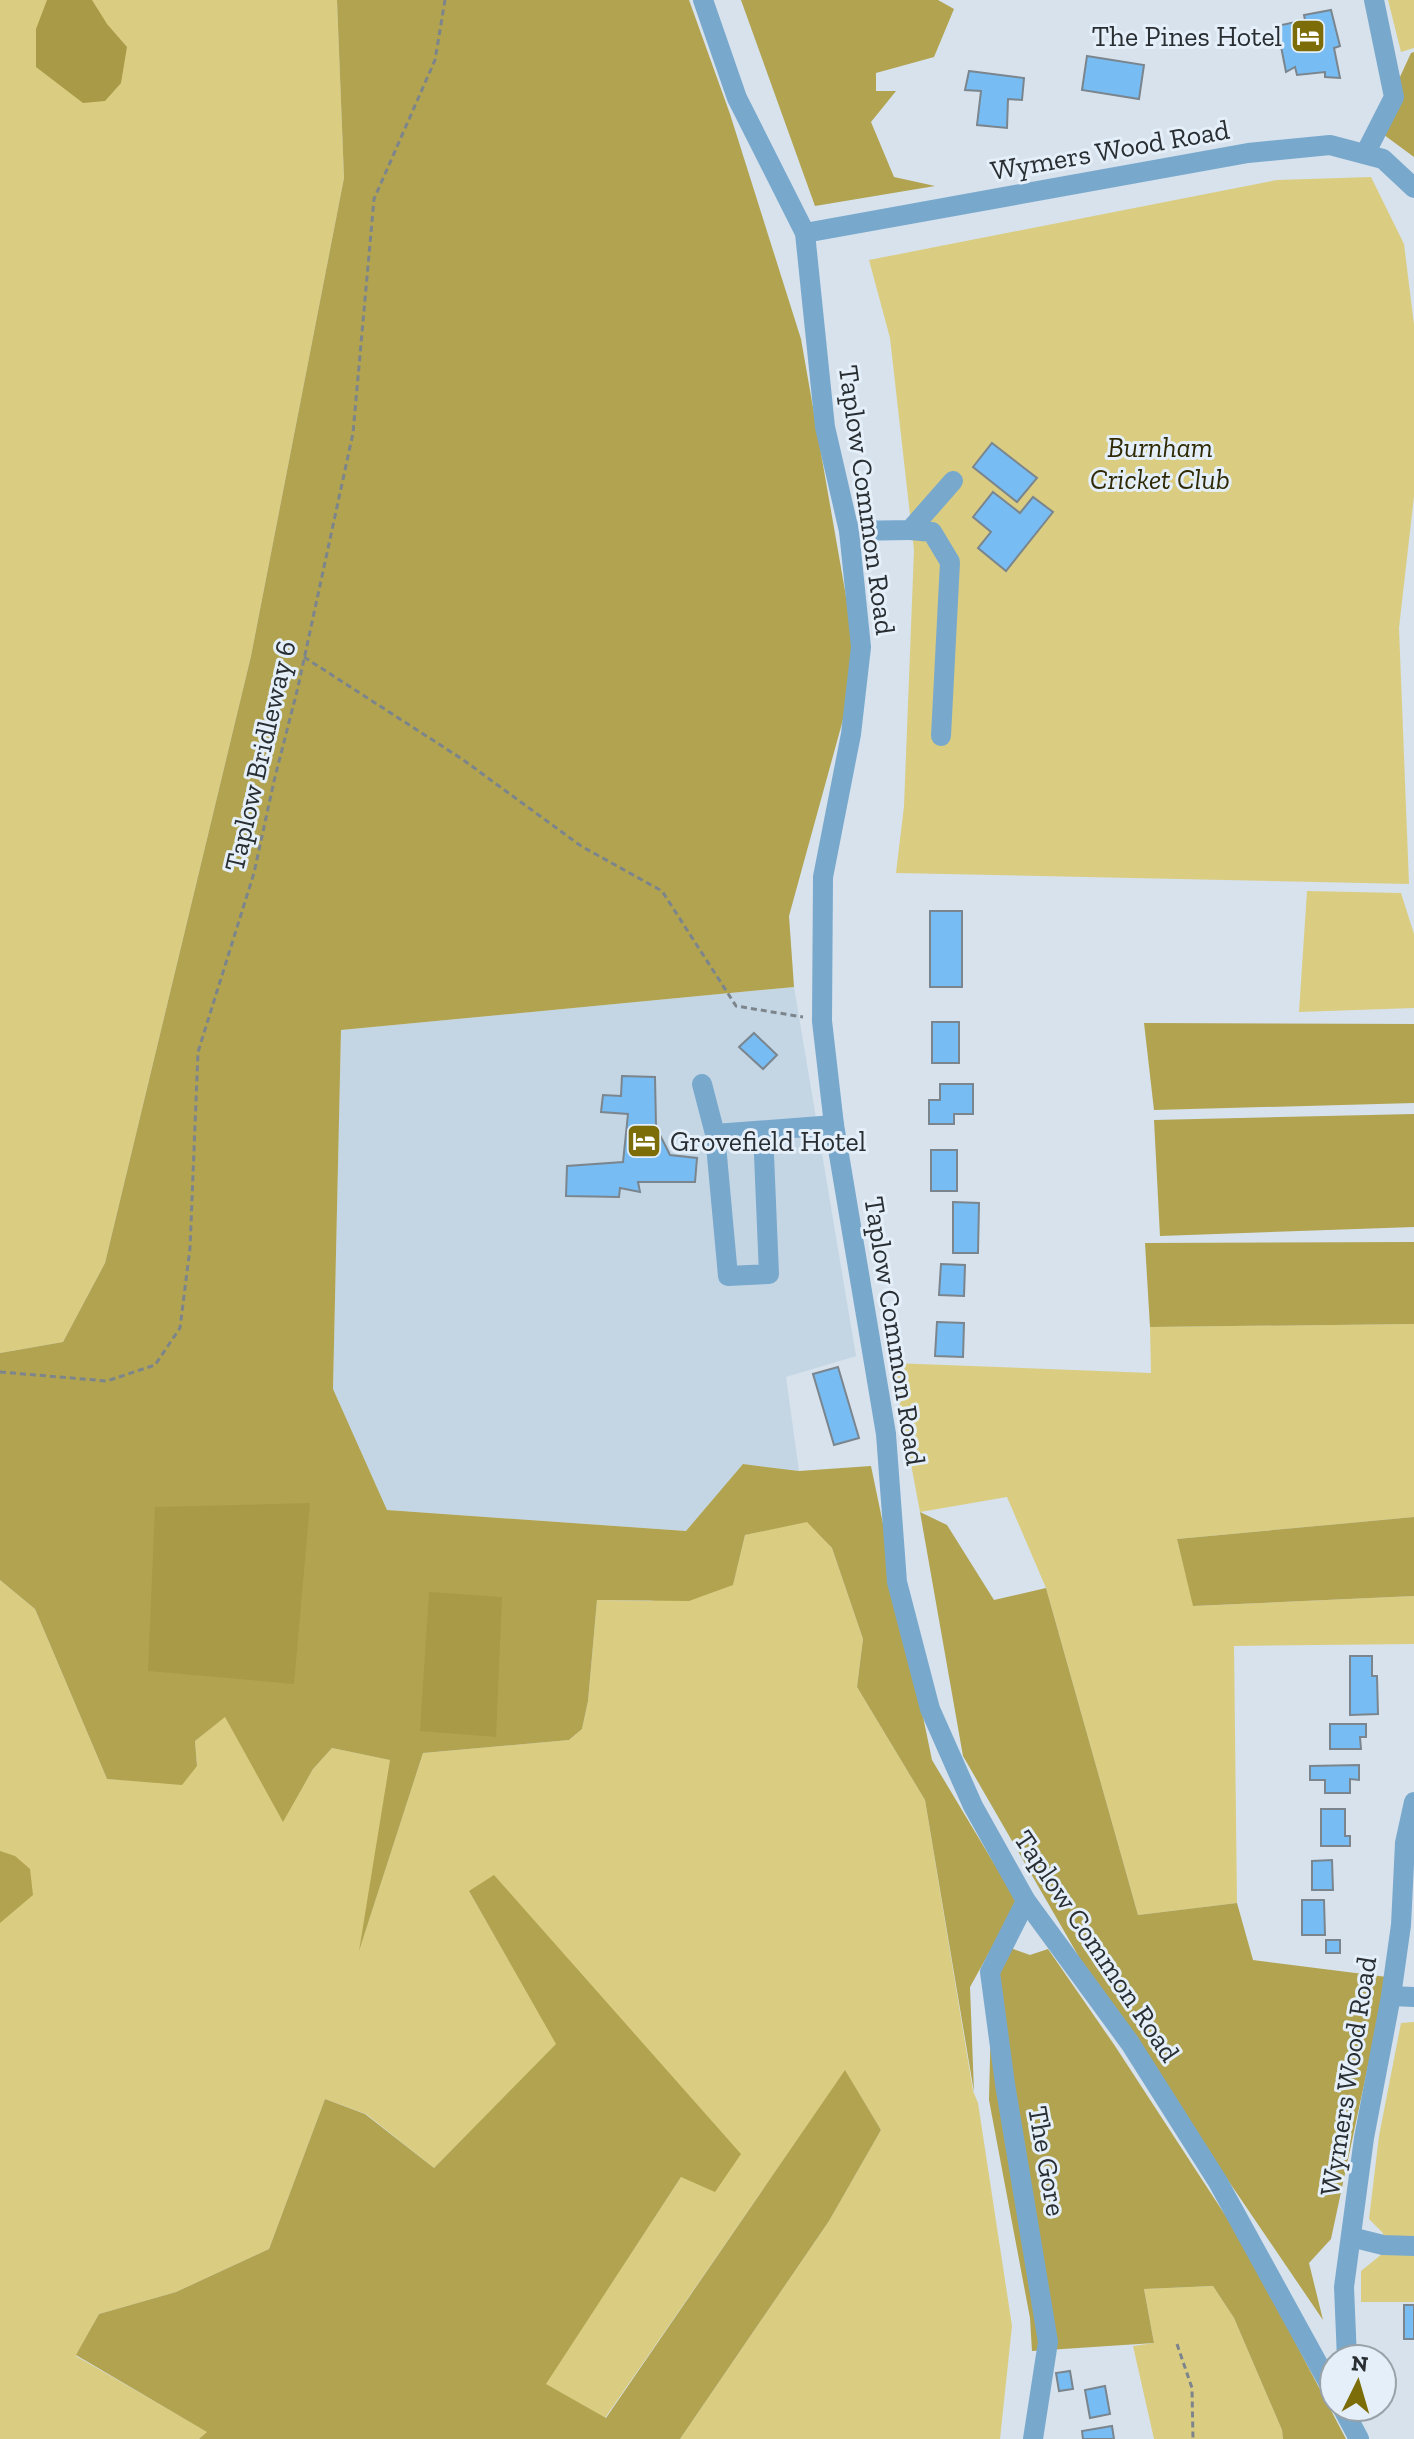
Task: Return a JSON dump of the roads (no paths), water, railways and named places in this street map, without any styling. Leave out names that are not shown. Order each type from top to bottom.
[{"type":"street","name":"Taplow Common Road","points":[[703,0],[737,98],[805,233],[825,427],[849,531],[861,647],[851,734],[823,877],[822,1021],[834,1125],[886,1434],[897,1582],[930,1709],[973,1806],[1026,1901],[1130,2043],[1218,2182],[1318,2364]]},
{"type":"street","points":[[1365,154],[1394,97],[1374,0]]},
{"type":"street","name":"Wymers Wood Road","points":[[805,233],[1248,153],[1330,145],[1383,159],[1414,188]]},
{"type":"street","points":[[910,530],[953,481]]},
{"type":"street","points":[[849,531],[932,532],[950,562],[941,736]]},
{"type":"street","points":[[702,1084],[715,1134],[728,1276],[769,1274],[763,1131]]},
{"type":"street","points":[[715,1134],[834,1125]]},
{"type":"street","name":"Wymers Wood Road","points":[[1346,2343],[1344,2287],[1364,2138],[1391,1996],[1401,1925],[1405,1843],[1414,1802]]},
{"type":"street","name":"The Gore","points":[[1026,1901],[990,1972],[1005,2084],[1048,2342],[1033,2439]]},
{"type":"street","points":[[1391,1996],[1414,1997]]},
{"type":"street","points":[[1351,2237],[1383,2245],[1414,2246]]},
{"type":"place","name":"The Pines Hotel","points":[[1308,36]]},
{"type":"place","name":"Grovefield Hotel","points":[[644,1141]]},
{"type":"park label","name":"Burnham Cricket Club","points":[[1160,463]]}]
